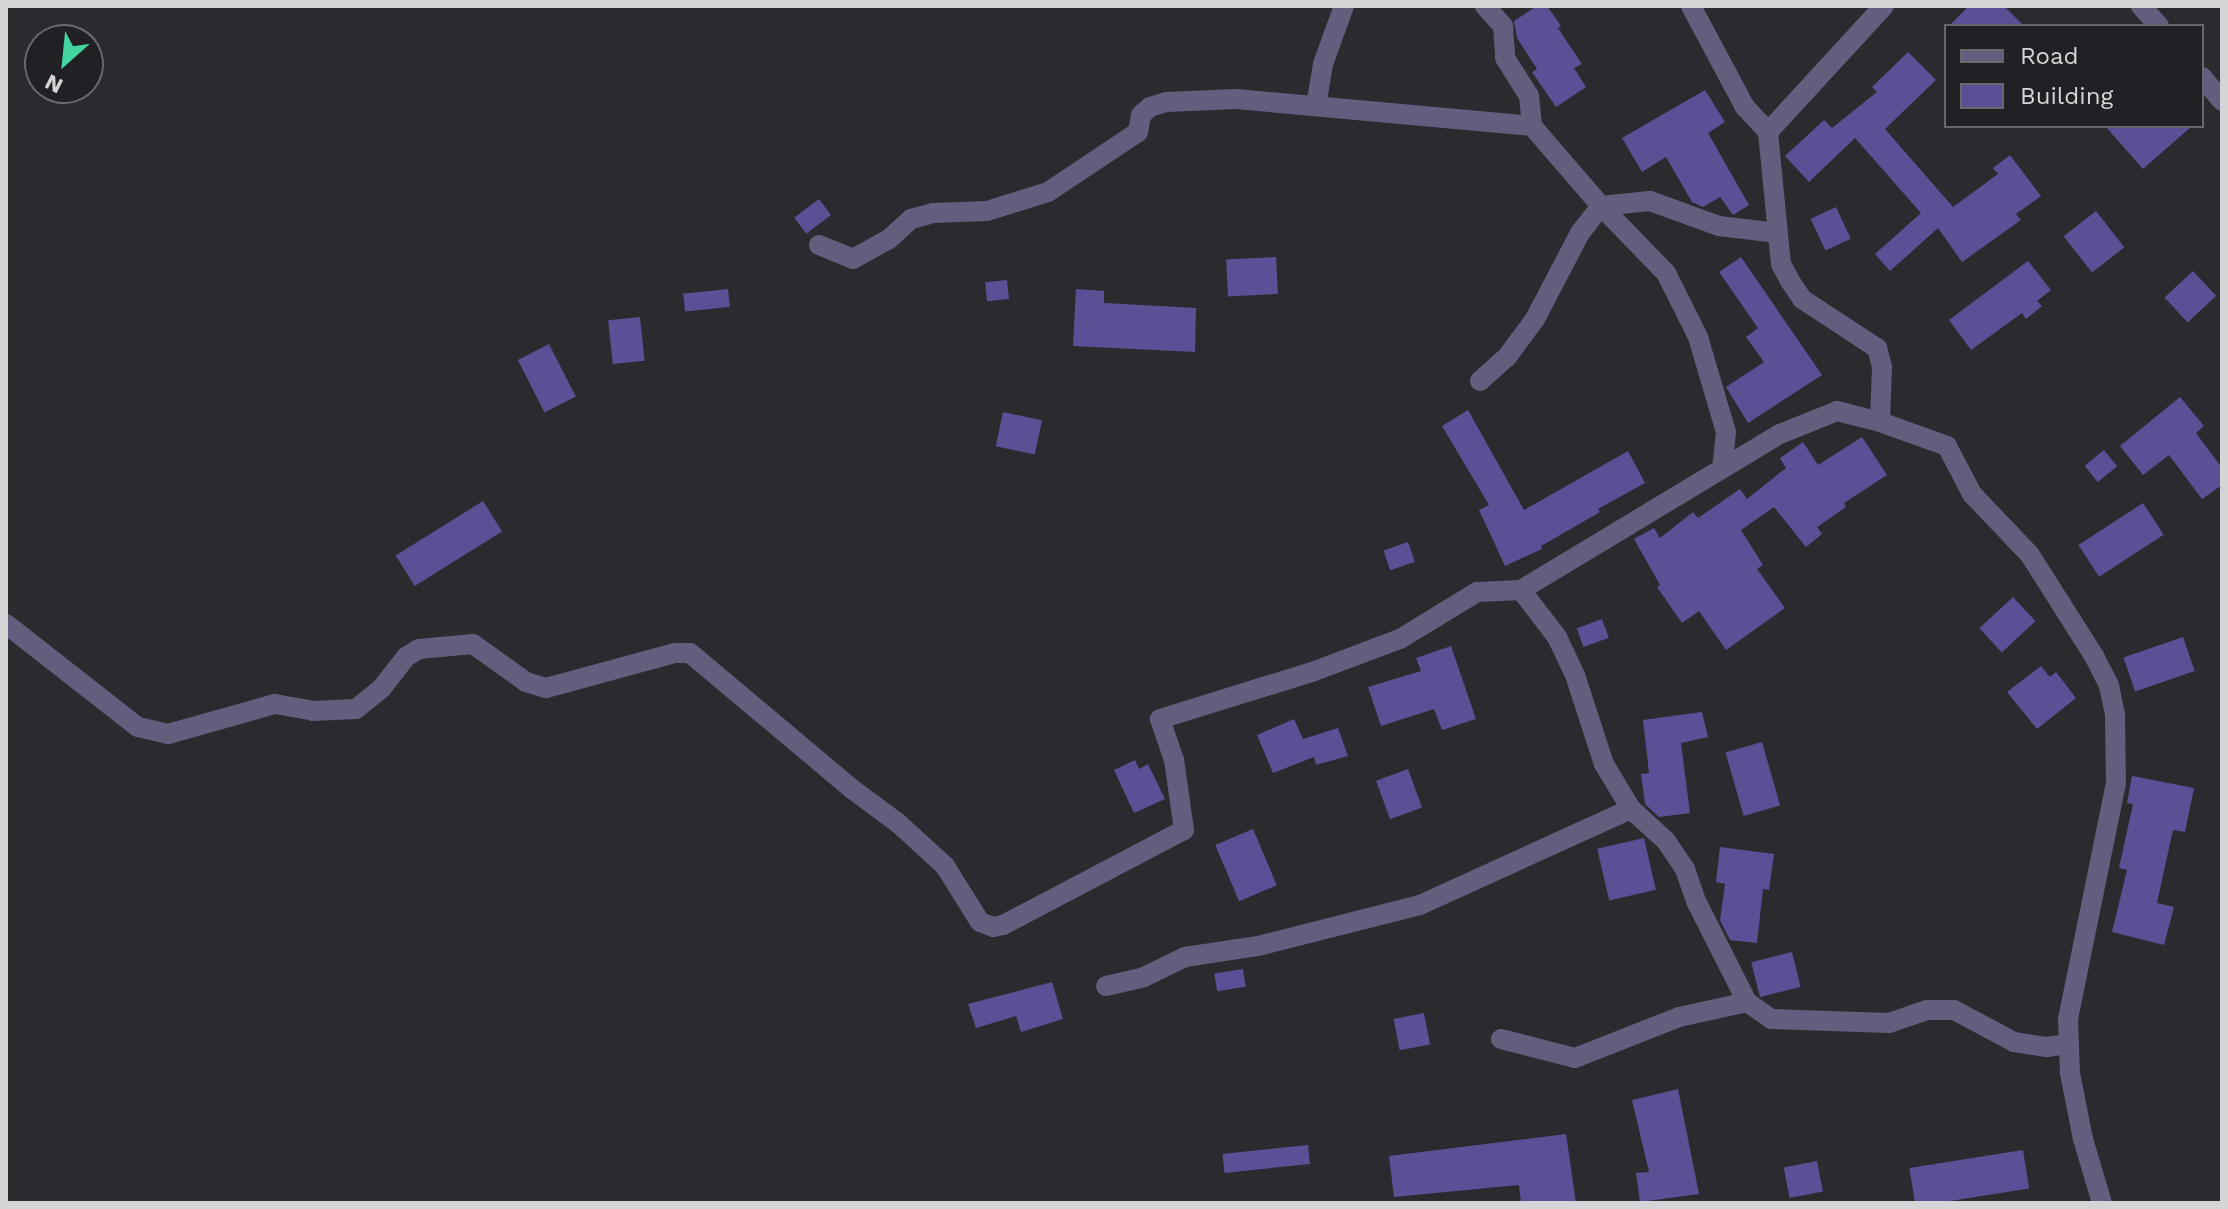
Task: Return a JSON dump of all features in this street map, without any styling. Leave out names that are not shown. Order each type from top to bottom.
[{"type":"street","points":[[1316,106],[1323,64],[1344,6]]},
{"type":"street","points":[[1485,6],[1503,26],[1505,58],[1529,96],[1532,126],[1601,206],[1666,273],[1698,337],[1726,432],[1722,468]]},
{"type":"street","points":[[1691,6],[1745,107],[1768,132],[1781,264],[1802,299],[1877,348],[1882,367],[1880,422]]},
{"type":"street","points":[[1768,132],[1884,6]]},
{"type":"street","points":[[2141,6],[2157,24]]},
{"type":"street","points":[[2204,79],[2222,101]]},
{"type":"street","points":[[819,245],[853,259],[889,239],[911,219],[933,213],[987,211],[1048,192],[1138,132],[1141,115],[1150,107],[1166,102],[1236,99],[1452,122],[1532,126]]},
{"type":"street","points":[[1480,381],[1507,357],[1535,319],[1580,233],[1601,206],[1650,201],[1719,226],[1778,233]]},
{"type":"street","points":[[6,624],[138,727],[168,734],[275,704],[313,711],[356,709],[381,689],[406,657],[419,649],[473,644],[526,682],[546,688],[675,653],[690,653],[852,789],[898,823],[945,866],[980,922],[993,927],[1003,925],[1184,830],[1174,760],[1160,719],[1312,672],[1400,639],[1477,592],[1521,590],[1780,434],[1837,411],[1880,422],[1947,446],[1972,494],[2030,555],[2094,656],[2109,686],[2115,715],[2116,783],[2068,1019],[2070,1073],[2083,1139],[2102,1203]]},
{"type":"street","points":[[1521,590],[1557,637],[1589,713],[1604,764],[1631,809],[1666,841],[1685,869],[1697,903],[1747,1002],[1771,1019],[1889,1023],[1927,1010],[1954,1010],[2014,1042],[2047,1047],[2069,1044]]},
{"type":"street","points":[[1106,986],[1144,977],[1185,957],[1258,946],[1420,905],[1631,809]]},
{"type":"street","points":[[1501,1039],[1575,1058],[1679,1017],[1747,1002]]},
{"type":"building","points":[[1537,6],[1547,6],[1582,64],[1574,68],[1586,87],[1556,107],[1532,72],[1537,69],[1517,38],[1514,21]]},
{"type":"building","points":[[1969,6],[2004,6],[2022,24],[1951,24]]},
{"type":"building","points":[[1908,52],[1936,80],[1885,129],[1953,207],[1998,174],[1993,168],[2010,155],[2041,196],[2016,214],[2021,220],[1962,262],[1938,228],[1890,271],[1875,254],[1921,213],[1855,138],[1809,182],[1785,156],[1824,120],[1832,128],[1877,92],[1872,87]]},
{"type":"building","points":[[1705,90],[1725,122],[1708,133],[1749,205],[1733,215],[1720,197],[1703,207],[1692,202],[1666,157],[1642,172],[1622,138]]},
{"type":"building","points":[[2107,128],[2190,128],[2143,169]]},
{"type":"building","points":[[819,199],[831,215],[806,234],[794,218]]},
{"type":"building","points":[[1836,207],[1851,239],[1825,251],[1811,219]]},
{"type":"building","points":[[2096,211],[2124,247],[2092,272],[2064,236]]},
{"type":"building","points":[[1276,257],[1278,294],[1228,297],[1226,260]]},
{"type":"building","points":[[1741,257],[1822,375],[1748,423],[1726,387],[1764,362],[1746,337],[1758,328],[1719,272]]},
{"type":"building","points":[[2028,261],[2051,290],[2037,301],[2042,306],[2026,319],[2022,313],[1971,350],[1949,320]]},
{"type":"building","points":[[2193,271],[2216,296],[2188,322],[2164,298]]},
{"type":"building","points":[[1007,280],[1009,299],[987,301],[985,282]]},
{"type":"building","points":[[728,289],[730,307],[685,312],[683,294]]},
{"type":"building","points":[[1076,289],[1104,291],[1104,303],[1196,308],[1195,352],[1073,346]]},
{"type":"building","points":[[640,317],[645,361],[613,364],[608,320]]},
{"type":"building","points":[[549,344],[576,397],[545,412],[518,360]]},
{"type":"building","points":[[2180,397],[2204,426],[2196,433],[2222,468],[2222,485],[2202,499],[2169,455],[2143,475],[2120,446]]},
{"type":"building","points":[[1468,410],[1524,510],[1628,451],[1645,483],[1598,509],[1600,512],[1541,546],[1542,549],[1505,566],[1479,510],[1489,505],[1442,426]]},
{"type":"building","points":[[1003,412],[1042,420],[1035,455],[996,446]]},
{"type":"building","points":[[1862,437],[1887,475],[1844,503],[1846,507],[1817,527],[1822,534],[1806,547],[1774,507],[1741,530],[1763,565],[1757,569],[1785,608],[1726,650],[1699,611],[1682,623],[1657,587],[1660,585],[1634,539],[1654,528],[1660,538],[1693,512],[1698,518],[1740,489],[1747,499],[1786,468],[1780,458],[1803,442],[1818,465]]},
{"type":"building","points":[[2104,450],[2117,466],[2098,482],[2085,466]]},
{"type":"building","points":[[483,501],[502,532],[415,586],[396,556]]},
{"type":"building","points":[[2143,503],[2164,535],[2099,577],[2078,545]]},
{"type":"building","points":[[1408,542],[1415,562],[1390,570],[1383,550]]},
{"type":"building","points":[[2013,597],[2036,621],[2002,653],[1979,628]]},
{"type":"building","points":[[1602,619],[1609,638],[1583,647],[1577,628]]},
{"type":"building","points":[[2183,637],[2195,671],[2135,692],[2123,658]]},
{"type":"building","points":[[1451,646],[1476,719],[1442,730],[1434,709],[1381,726],[1368,687],[1421,671],[1416,658]]},
{"type":"building","points":[[2041,666],[2050,677],[2056,672],[2076,698],[2037,729],[2007,692]]},
{"type":"building","points":[[1702,712],[1708,737],[1681,743],[1690,813],[1659,817],[1645,804],[1641,774],[1649,773],[1643,720]]},
{"type":"building","points":[[1294,719],[1303,739],[1338,728],[1348,756],[1316,765],[1314,757],[1273,773],[1257,735]]},
{"type":"building","points":[[1762,742],[1780,805],[1744,816],[1725,752]]},
{"type":"building","points":[[1135,760],[1139,769],[1148,764],[1165,799],[1134,813],[1114,770]]},
{"type":"building","points":[[1408,769],[1422,808],[1390,819],[1376,781]]},
{"type":"building","points":[[2132,776],[2194,788],[2185,832],[2173,830],[2157,903],[2174,907],[2164,945],[2112,932],[2127,870],[2119,868],[2133,804],[2127,803]]},
{"type":"building","points":[[1253,829],[1277,885],[1239,901],[1215,845]]},
{"type":"building","points":[[1644,838],[1656,890],[1609,900],[1597,849]]},
{"type":"building","points":[[1720,847],[1774,854],[1769,890],[1763,889],[1757,943],[1730,940],[1720,920],[1725,884],[1716,882]]},
{"type":"building","points":[[1792,952],[1801,987],[1760,997],[1751,962]]},
{"type":"building","points":[[1243,969],[1246,987],[1217,991],[1214,974]]},
{"type":"building","points":[[1052,982],[1063,1019],[1021,1032],[1016,1016],[976,1028],[968,1004]]},
{"type":"building","points":[[1424,1013],[1430,1044],[1400,1050],[1394,1019]]},
{"type":"building","points":[[1678,1089],[1699,1194],[1640,1202],[1636,1173],[1649,1172],[1632,1100]]},
{"type":"building","points":[[1566,1134],[1576,1203],[1521,1203],[1519,1185],[1394,1197],[1389,1156]]},
{"type":"building","points":[[1308,1145],[1310,1164],[1224,1173],[1222,1154]]},
{"type":"building","points":[[2023,1150],[2029,1189],[1938,1203],[1915,1203],[1909,1168]]},
{"type":"building","points":[[1817,1161],[1823,1191],[1790,1198],[1784,1167]]}]
